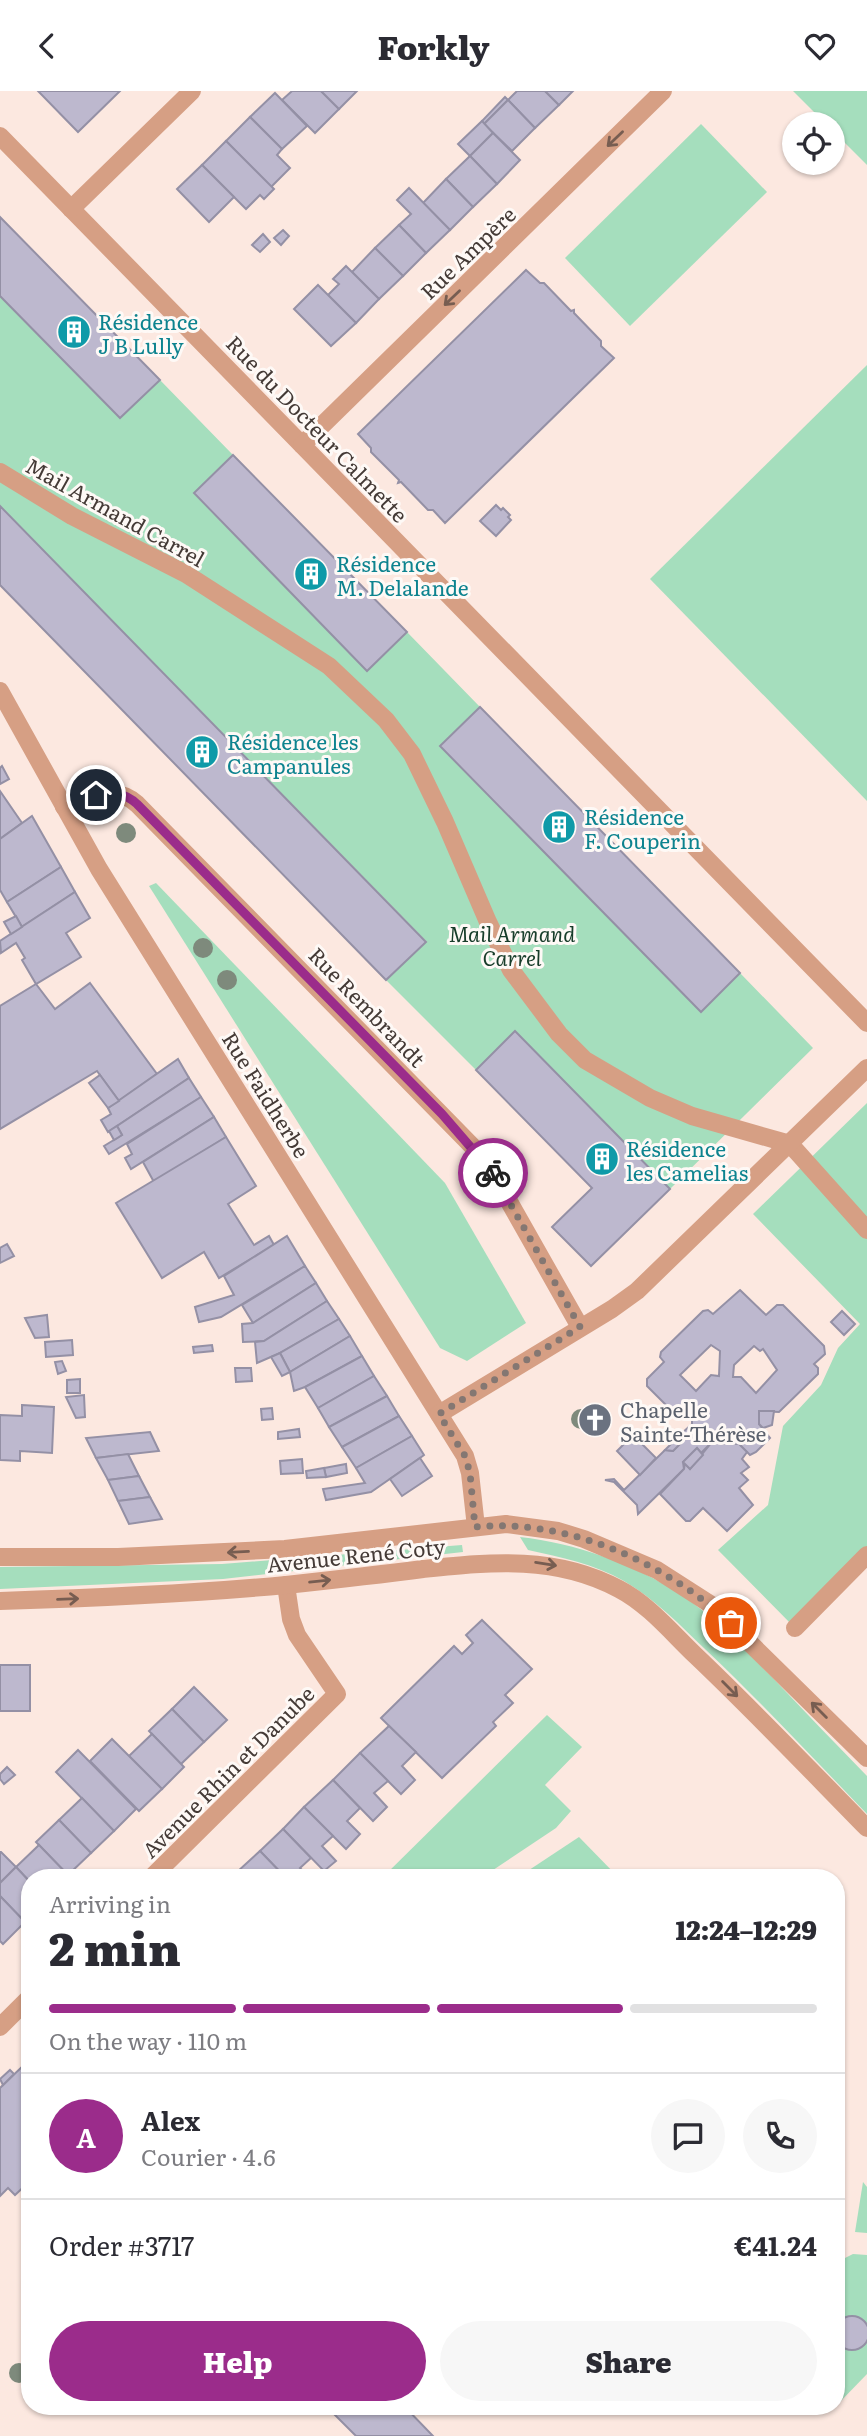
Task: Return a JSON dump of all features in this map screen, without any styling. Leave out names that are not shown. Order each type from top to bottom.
[{"type":"street","points":[[71,209],[192,91]]},
{"type":"street","name":"Rue Ampère","points":[[302,445],[663,91]]},
{"type":"street","name":"Rue du Docteur Calmette","points":[[0,136],[867,1023]]},
{"type":"street","name":"Mail Armand Carrel","points":[[0,472],[72,516],[186,575],[294,642],[329,666],[386,720],[412,754],[425,778],[511,969],[559,1034],[585,1060],[650,1098],[692,1116],[790,1144]]},
{"type":"street","name":"Rue Faidherbe","points":[[0,691],[107,880],[465,1456],[470,1473],[475,1527]]},
{"type":"street","name":"Rue Rembrandt","points":[[64,807],[96,795],[118,792],[137,804],[473,1147],[494,1175],[580,1327]]},
{"type":"street","points":[[439,1414],[637,1291],[867,1068]]},
{"type":"street","points":[[790,1144],[867,1230]]},
{"type":"street","name":"Avenue René Coty","points":[[0,1557],[118,1557],[285,1549],[506,1524],[558,1531],[607,1548],[677,1581],[710,1604],[867,1758]]},
{"type":"street","points":[[795,1627],[867,1555]]},
{"type":"street","name":"Avenue René Coty","points":[[0,1601],[105,1598],[286,1585],[496,1562],[540,1563],[588,1574],[623,1591],[657,1618],[867,1828]]},
{"type":"street","name":"Avenue Rhin et Danube","points":[[160,1869],[337,1694],[297,1636],[290,1619],[286,1585]]},
{"type":"street","points":[[0,2027],[21,2006]]},
{"type":"green space","points":[[793,91],[867,91],[867,165],[845,143],[845,112],[814,112]]},
{"type":"green space","points":[[701,124],[767,192],[630,326],[565,258]]},
{"type":"green space","name":"Mail Armand Carrel","points":[[0,296],[120,418],[160,380],[233,455],[194,494],[367,671],[407,632],[480,707],[701,1011],[740,973],[813,1048],[670,1189],[515,1031],[476,1070],[386,980],[426,941],[0,506]]},
{"type":"green space","points":[[867,365],[867,801],[650,579]]},
{"type":"green space","points":[[156,883],[445,1183],[526,1323],[467,1361],[440,1348],[149,886]]},
{"type":"green space","points":[[867,1103],[867,1555],[795,1628],[718,1550],[768,1505],[783,1426],[821,1385],[838,1348],[860,1324],[753,1214]]},
{"type":"green space","points":[[520,1537],[562,1544],[624,1564],[662,1583],[704,1612],[749,1654],[867,1776],[867,1814],[747,1690],[657,1604],[624,1581],[601,1570],[528,1550]]},
{"type":"green space","points":[[462,1545],[463,1552],[223,1579],[0,1589],[0,1567],[222,1564]]},
{"type":"green space","points":[[547,1715],[582,1747],[545,1785],[571,1811],[556,1828],[494,1869],[391,1869]]},
{"type":"green space","points":[[579,1837],[610,1869],[531,1869]]},
{"type":"green space","points":[[863,2182],[867,2187],[867,2233],[855,2232]]},
{"type":"green space","points":[[853,2254],[867,2255],[867,2374],[845,2397],[845,2258]]},
{"type":"building","points":[[38,91],[120,91],[78,132]]},
{"type":"building","points":[[292,91],[321,91],[339,109],[315,133],[282,100]]},
{"type":"building","points":[[321,91],[357,91],[339,109]]},
{"type":"building","points":[[517,91],[545,91],[559,105],[535,128],[508,100]]},
{"type":"building","points":[[545,91],[573,91],[559,105]]},
{"type":"building","points":[[275,93],[307,126],[282,149],[250,117]]},
{"type":"building","points":[[505,97],[508,100],[484,124],[482,121]]},
{"type":"building","points":[[508,100],[535,128],[512,151],[484,124]]},
{"type":"building","points":[[250,117],[282,149],[277,155],[290,168],[271,187],[226,141]]},
{"type":"building","points":[[482,121],[493,133],[470,156],[458,144]]},
{"type":"building","points":[[493,133],[520,160],[497,184],[470,156]]},
{"type":"building","points":[[226,141],[274,189],[264,199],[260,195],[246,209],[202,165]]},
{"type":"building","points":[[470,156],[497,184],[473,207],[446,179]]},
{"type":"building","points":[[202,165],[234,197],[209,222],[177,189]]},
{"type":"building","points":[[446,179],[473,207],[450,230],[423,203]]},
{"type":"building","points":[[409,188],[450,230],[426,253],[399,225],[411,214],[397,200]]},
{"type":"building","name":"Résidence J B Lully","points":[[0,217],[160,380],[120,418],[0,296]]},
{"type":"building","points":[[399,225],[426,253],[403,276],[375,248]]},
{"type":"building","points":[[283,230],[289,236],[281,245],[274,238]]},
{"type":"building","points":[[263,234],[270,242],[260,252],[252,245]]},
{"type":"building","points":[[375,248],[403,276],[379,299],[352,272]]},
{"type":"building","points":[[346,266],[379,299],[356,323],[328,295],[339,284],[333,279]]},
{"type":"building","points":[[526,270],[540,283],[544,283],[571,311],[574,310],[601,341],[601,346],[614,358],[445,523],[401,482],[398,483],[399,480],[371,452],[371,448],[358,434]]},
{"type":"building","points":[[318,285],[356,323],[331,346],[294,309]]},
{"type":"building","name":"Résidence M. Delalande","points":[[233,455],[407,632],[367,671],[194,493]]},
{"type":"building","points":[[496,505],[510,515],[508,517],[511,520],[496,536],[480,521]]},
{"type":"building","name":"Résidence les Campanules","points":[[0,506],[426,942],[386,980],[0,585]]},
{"type":"building","name":"Résidence F. Couperin","points":[[480,707],[740,973],[701,1012],[440,746]]},
{"type":"building","points":[[2,766],[9,779],[0,784],[0,768]]},
{"type":"building","points":[[0,791],[22,823],[0,839]]},
{"type":"building","points":[[32,816],[61,867],[7,902],[0,890],[0,839]]},
{"type":"building","points":[[61,867],[75,892],[22,927],[7,902]]},
{"type":"building","points":[[75,892],[90,918],[66,933],[81,957],[36,984],[16,943],[1,953],[0,941]]},
{"type":"building","points":[[16,916],[22,927],[11,934],[4,922]]},
{"type":"building","points":[[90,983],[157,1074],[119,1101],[97,1071],[0,1129],[0,1006],[36,984],[55,1009]]},
{"type":"building","name":"Résidence les Camelias","points":[[515,1031],[670,1189],[591,1266],[552,1227],[592,1188],[476,1070]]},
{"type":"building","points":[[178,1059],[189,1078],[108,1132],[101,1120],[111,1114],[108,1108]]},
{"type":"building","points":[[100,1075],[119,1101],[108,1108],[89,1083]]},
{"type":"building","points":[[189,1078],[201,1097],[109,1154],[104,1146],[122,1135],[117,1126]]},
{"type":"building","points":[[201,1097],[214,1117],[131,1169],[125,1158],[132,1154],[127,1144]]},
{"type":"building","points":[[214,1117],[226,1137],[154,1182],[143,1162]]},
{"type":"building","points":[[117,1126],[122,1135],[114,1140],[109,1131]]},
{"type":"building","points":[[226,1137],[256,1186],[228,1204],[254,1245],[269,1236],[274,1245],[219,1278],[204,1252],[162,1278],[116,1203]]},
{"type":"building","points":[[287,1236],[305,1266],[221,1317],[199,1322],[195,1307],[234,1295],[224,1276]]},
{"type":"building","points":[[7,1244],[14,1256],[0,1263],[0,1248]]},
{"type":"building","points":[[305,1266],[316,1283],[253,1323],[242,1305]]},
{"type":"building","points":[[316,1283],[327,1301],[264,1341],[243,1342],[242,1324],[253,1323]]},
{"type":"building","points":[[740,1290],[766,1315],[777,1305],[783,1305],[824,1346],[825,1354],[814,1364],[818,1368],[818,1374],[779,1412],[759,1411],[759,1424],[770,1438],[756,1452],[750,1455],[739,1444],[711,1443],[701,1453],[697,1448],[683,1462],[684,1469],[638,1514],[637,1505],[614,1482],[605,1480],[614,1479],[624,1490],[665,1450],[673,1451],[686,1438],[682,1433],[692,1424],[692,1411],[672,1411],[647,1386],[647,1379],[664,1362],[660,1357],[661,1352],[703,1311],[708,1310],[713,1314]],"holes":[[[711,1345],[720,1351],[719,1376],[711,1375],[696,1391],[680,1375]],[[754,1346],[760,1351],[763,1349],[777,1370],[756,1393],[741,1377],[733,1377],[734,1365]]]},
{"type":"building","points":[[327,1301],[339,1319],[257,1363],[255,1342],[264,1341]]},
{"type":"building","points":[[842,1311],[855,1324],[844,1335],[831,1322]]},
{"type":"building","points":[[47,1315],[49,1337],[35,1338],[25,1318]]},
{"type":"building","points":[[339,1319],[350,1336],[290,1372],[280,1353]]},
{"type":"building","points":[[350,1336],[362,1356],[294,1391],[290,1372]]},
{"type":"building","points":[[72,1340],[73,1355],[46,1357],[45,1342]]},
{"type":"building","points":[[212,1345],[213,1351],[194,1353],[193,1347]]},
{"type":"building","points":[[280,1353],[290,1372],[282,1376],[271,1357]]},
{"type":"building","points":[[362,1356],[374,1376],[318,1408],[305,1387]]},
{"type":"building","points":[[62,1361],[66,1371],[58,1374],[55,1362]]},
{"type":"building","points":[[235,1368],[251,1368],[252,1381],[236,1382]]},
{"type":"building","points":[[374,1376],[387,1396],[329,1427],[318,1408]]},
{"type":"building","points":[[80,1379],[80,1393],[67,1393],[67,1380]]},
{"type":"building","points":[[84,1395],[85,1417],[76,1418],[66,1397]]},
{"type":"building","points":[[387,1396],[399,1416],[342,1447],[329,1427]]},
{"type":"building","points":[[22,1405],[54,1407],[52,1453],[20,1451],[20,1461],[0,1460],[0,1415],[22,1416]]},
{"type":"building","points":[[272,1408],[273,1419],[262,1420],[261,1409]]},
{"type":"building","name":"Chapelle Sainte-Thérèse","points":[[593,1409],[598,1411],[603,1422],[591,1427],[587,1414]]},
{"type":"building","points":[[759,1411],[774,1411],[772,1425],[763,1428],[759,1424]]},
{"type":"building","points":[[399,1416],[412,1436],[356,1468],[342,1447]]},
{"type":"building","points":[[299,1429],[300,1437],[278,1439],[278,1432]]},
{"type":"building","points":[[150,1432],[159,1451],[96,1458],[86,1438]]},
{"type":"building","points":[[682,1433],[686,1438],[673,1451],[665,1450]]},
{"type":"building","points":[[633,1435],[656,1458],[640,1475],[617,1451]]},
{"type":"building","points":[[412,1436],[424,1455],[420,1458],[371,1492],[326,1500],[323,1489],[365,1483],[356,1468]]},
{"type":"building","points":[[711,1443],[739,1444],[747,1452],[742,1459],[749,1467],[741,1473],[748,1480],[739,1488],[753,1505],[727,1531],[703,1508],[690,1521],[686,1521],[660,1494],[684,1469],[685,1463],[690,1469]]},
{"type":"building","points":[[697,1448],[703,1455],[690,1469],[683,1462]]},
{"type":"building","points":[[128,1454],[139,1476],[108,1480],[96,1458]]},
{"type":"building","points":[[420,1458],[432,1476],[402,1496],[390,1479]]},
{"type":"building","points":[[302,1459],[303,1473],[281,1474],[280,1461]]},
{"type":"building","points":[[346,1464],[347,1473],[326,1477],[324,1468]]},
{"type":"building","points":[[324,1468],[326,1477],[307,1478],[306,1471]]},
{"type":"building","points":[[139,1476],[150,1497],[118,1501],[108,1480]]},
{"type":"building","points":[[150,1497],[162,1519],[129,1524],[118,1501]]},
{"type":"building","points":[[482,1620],[532,1669],[505,1695],[513,1703],[493,1722],[496,1726],[442,1778],[381,1718],[454,1646],[462,1654],[473,1643],[466,1635]]},
{"type":"building","points":[[0,1665],[30,1665],[30,1711],[0,1711]]},
{"type":"building","points":[[194,1687],[227,1720],[204,1742],[172,1709]]},
{"type":"building","points":[[172,1709],[204,1742],[181,1764],[149,1731]]},
{"type":"building","points":[[389,1726],[416,1752],[402,1766],[415,1780],[401,1794],[360,1753]]},
{"type":"building","points":[[152,1734],[184,1767],[162,1789],[129,1756]]},
{"type":"building","points":[[112,1739],[162,1789],[139,1811],[90,1761]]},
{"type":"building","points":[[78,1750],[136,1809],[114,1831],[56,1772]]},
{"type":"building","points":[[360,1753],[388,1781],[374,1793],[387,1807],[373,1821],[333,1780]]},
{"type":"building","points":[[7,1767],[15,1775],[4,1784],[0,1774]]},
{"type":"building","points":[[333,1780],[360,1808],[347,1821],[360,1834],[346,1849],[304,1807]]},
{"type":"building","points":[[82,1798],[114,1831],[91,1853],[59,1820]]},
{"type":"building","points":[[304,1807],[333,1836],[322,1846],[336,1861],[326,1869],[322,1869],[283,1829]]},
{"type":"building","points":[[59,1820],[91,1853],[74,1869],[62,1869],[36,1842]]},
{"type":"building","points":[[283,1829],[311,1858],[301,1869],[277,1869],[260,1851]]},
{"type":"building","points":[[39,1845],[62,1869],[21,1869],[21,1872],[16,1867]]},
{"type":"building","points":[[260,1851],[277,1869],[240,1869]]},
{"type":"building","points":[[0,1852],[16,1867],[0,1883]]},
{"type":"building","points":[[16,1867],[21,1872],[21,1918],[0,1896],[0,1883]]},
{"type":"building","points":[[0,1896],[21,1918],[21,1926],[3,1944],[0,1941]]},
{"type":"building","points":[[21,2068],[21,2189],[15,2195],[8,2188],[0,2196],[0,2088]]},
{"type":"building","points":[[10,2070],[14,2074],[3,2085],[0,2079]]},
{"type":"building","points":[[852,2316],[858,2318],[864,2321],[868,2336],[864,2345],[852,2350],[845,2348],[845,2318]]},
{"type":"building","points":[[335,2415],[413,2415],[433,2436],[356,2436]]},
{"type":"way so far","points":[[493,1173],[580,1327],[439,1414],[465,1456],[473,1494],[475,1527],[506,1524],[558,1531],[584,1539],[677,1581],[710,1604],[731,1623]]},
{"type":"place","name":"Résidence J B Lully","points":[[74,332]]},
{"type":"place","name":"Résidence M. Delalande","points":[[311,574]]},
{"type":"place","name":"Résidence les Campanules","points":[[202,752]]},
{"type":"place","name":"Résidence F. Couperin","points":[[559,827]]},
{"type":"place","name":"Résidence les Camelias","points":[[602,1159]]},
{"type":"place","name":"Chapelle Sainte-Thérèse","points":[[595,1420]]},
{"type":"route","points":[[96,795],[118,792],[137,804],[442,1114],[493,1173]]}]
